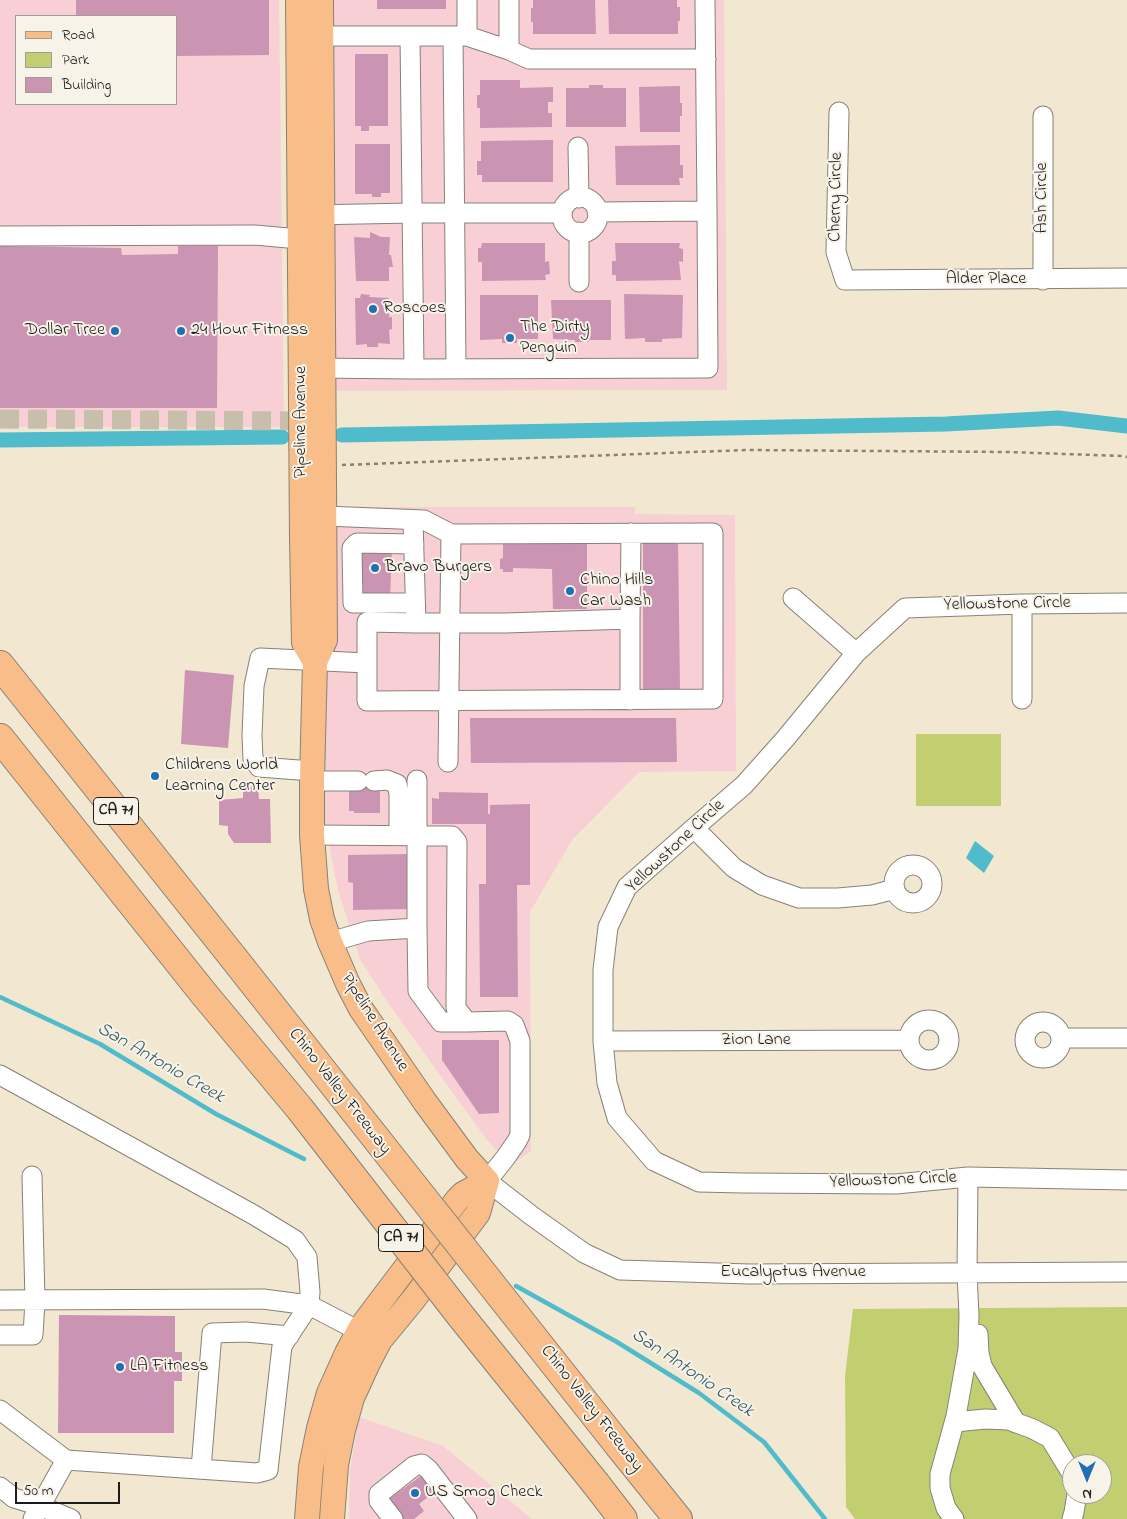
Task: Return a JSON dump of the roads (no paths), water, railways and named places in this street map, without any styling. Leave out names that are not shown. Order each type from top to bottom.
[{"type":"highway","name":"Chino Valley Freeway","points":[[0,666],[678,1519]]},
{"type":"highway","name":"CA 71","points":[[0,738],[204,994],[300,1108],[460,1315],[623,1519]]},
{"type":"main road","name":"Pipeline Avenue","points":[[298,0],[299,238],[313,369]]},
{"type":"main road","name":"Pipeline Avenue","points":[[321,0],[322,215],[313,369],[313,420],[325,516],[325,640],[315,662],[312,835],[316,889],[322,918],[330,942],[361,1009],[430,1109],[467,1159],[487,1181]]},
{"type":"main road","name":"Pipeline Avenue","points":[[315,662],[304,643],[317,458]]},
{"type":"main road","points":[[307,1519],[311,1467],[319,1428],[329,1393],[347,1353],[359,1331],[396,1279],[457,1200],[463,1194],[487,1181]]},
{"type":"main road","points":[[332,1519],[332,1500],[342,1430],[352,1398],[368,1363],[380,1340],[413,1300],[478,1213],[487,1181]]},
{"type":"street","points":[[456,368],[455,213],[460,36],[467,0]]},
{"type":"street","points":[[509,0],[509,50]]},
{"type":"street","points":[[313,369],[708,368],[705,0]]},
{"type":"street","points":[[321,36],[460,36],[509,50],[530,59],[706,59]]},
{"type":"street","points":[[410,36],[414,369]]},
{"type":"street","name":"Cherry Circle","points":[[839,112],[836,252],[845,280]]},
{"type":"street","name":"Ash Circle","points":[[1043,116],[1043,280]]},
{"type":"street","points":[[578,147],[579,198]]},
{"type":"street","points":[[579,198],[590,200],[597,212],[595,224],[585,232],[572,231],[562,220],[564,206],[569,200],[579,198]]},
{"type":"street","points":[[597,212],[708,211]]},
{"type":"street","points":[[299,215],[562,213]]},
{"type":"street","points":[[579,232],[579,282]]},
{"type":"street","points":[[0,236],[255,235],[299,238]]},
{"type":"street","name":"Alder Place","points":[[845,280],[1127,278]]},
{"type":"street","points":[[325,516],[424,520],[450,534],[712,532],[713,700],[367,701],[367,622],[505,623],[630,619]]},
{"type":"street","points":[[413,520],[416,623]]},
{"type":"street","points":[[630,700],[631,533]]},
{"type":"street","points":[[448,762],[450,534]]},
{"type":"street","points":[[414,544],[357,543],[352,548],[353,603],[415,603]]},
{"type":"street","points":[[793,598],[856,653]]},
{"type":"street","name":"Yellowstone Circle","points":[[1127,603],[904,608],[856,653],[785,739],[744,785],[627,887],[608,927],[603,970],[603,1042],[607,1083],[617,1118],[654,1161],[699,1182],[743,1184],[896,1184],[968,1177],[1127,1180]]},
{"type":"street","points":[[1022,604],[1022,699]]},
{"type":"street","points":[[367,663],[260,658],[254,686],[253,759],[258,766],[312,776],[366,781],[387,780],[397,784],[408,835],[417,928],[418,991],[441,1022],[508,1021],[514,1025],[520,1041],[520,1135],[487,1181]]},
{"type":"street","points":[[408,835],[417,780]]},
{"type":"street","points":[[694,828],[734,868],[762,885],[799,898],[838,898],[872,895],[895,889]]},
{"type":"street","points":[[312,835],[452,836],[456,842],[456,1008],[467,1022]]},
{"type":"street","points":[[330,942],[368,931],[417,928]]},
{"type":"street","points":[[1061,1038],[1127,1038]]},
{"type":"street","name":"Zion Lane","points":[[603,1042],[909,1040]]},
{"type":"street","points":[[0,1076],[254,1215],[295,1240],[307,1257],[310,1292],[309,1305],[282,1346],[268,1470],[257,1473],[66,1460],[0,1410]]},
{"type":"street","points":[[0,1335],[33,1334],[35,1301],[32,1176]]},
{"type":"street","name":"Yellowstone Circle","points":[[968,1177],[972,1273]]},
{"type":"street","name":"Eucalyptus Avenue","points":[[487,1181],[584,1253],[620,1270],[749,1274],[1127,1272]]},
{"type":"street","points":[[954,1519],[946,1508],[940,1488],[940,1474],[954,1422],[966,1365],[972,1273]]},
{"type":"street","points":[[972,1273],[979,1353],[982,1366],[1025,1426]]},
{"type":"street","points":[[0,1300],[263,1299],[309,1305],[359,1331]]},
{"type":"street","points":[[201,1469],[212,1333],[246,1332],[289,1336]]},
{"type":"street","points":[[954,1422],[985,1419],[1009,1420],[1050,1438],[1062,1458]]},
{"type":"street","points":[[34,1515],[66,1460]]},
{"type":"street","points":[[393,1519],[379,1501],[379,1494],[414,1466],[422,1464],[461,1512]]},
{"type":"street","points":[[7,1492],[34,1515],[71,1519]]},
{"type":"street","points":[[1072,1519],[1075,1504]]},
{"type":"water","points":[[975,841],[994,856],[984,873],[966,858]]},
{"type":"waterway","points":[[342,435],[946,424],[1058,418],[1127,426]]},
{"type":"waterway","points":[[0,440],[282,437]]},
{"type":"waterway","name":"San Antonio Creek","points":[[0,997],[100,1044],[216,1114],[304,1159]]},
{"type":"waterway","name":"San Antonio Creek","points":[[516,1286],[617,1342],[699,1393],[764,1442],[825,1519]]},
{"type":"tunnel","points":[[0,419],[301,421]]},
{"type":"place","name":"Roscoes","points":[[373,309]]},
{"type":"place","name":"Dollar Tree","points":[[115,331]]},
{"type":"place","name":"24 Hour Fitness","points":[[181,331]]},
{"type":"place","name":"The Dirty Penguin","points":[[510,338]]},
{"type":"place","name":"Bravo Burgers","points":[[375,568]]},
{"type":"place","name":"Chino Hills Car Wash","points":[[570,591]]},
{"type":"place","name":"Childrens World Learning Center","points":[[155,776]]},
{"type":"place","name":"LA Fitness","points":[[120,1367]]},
{"type":"place","name":"US Smog Check","points":[[415,1493]]}]
